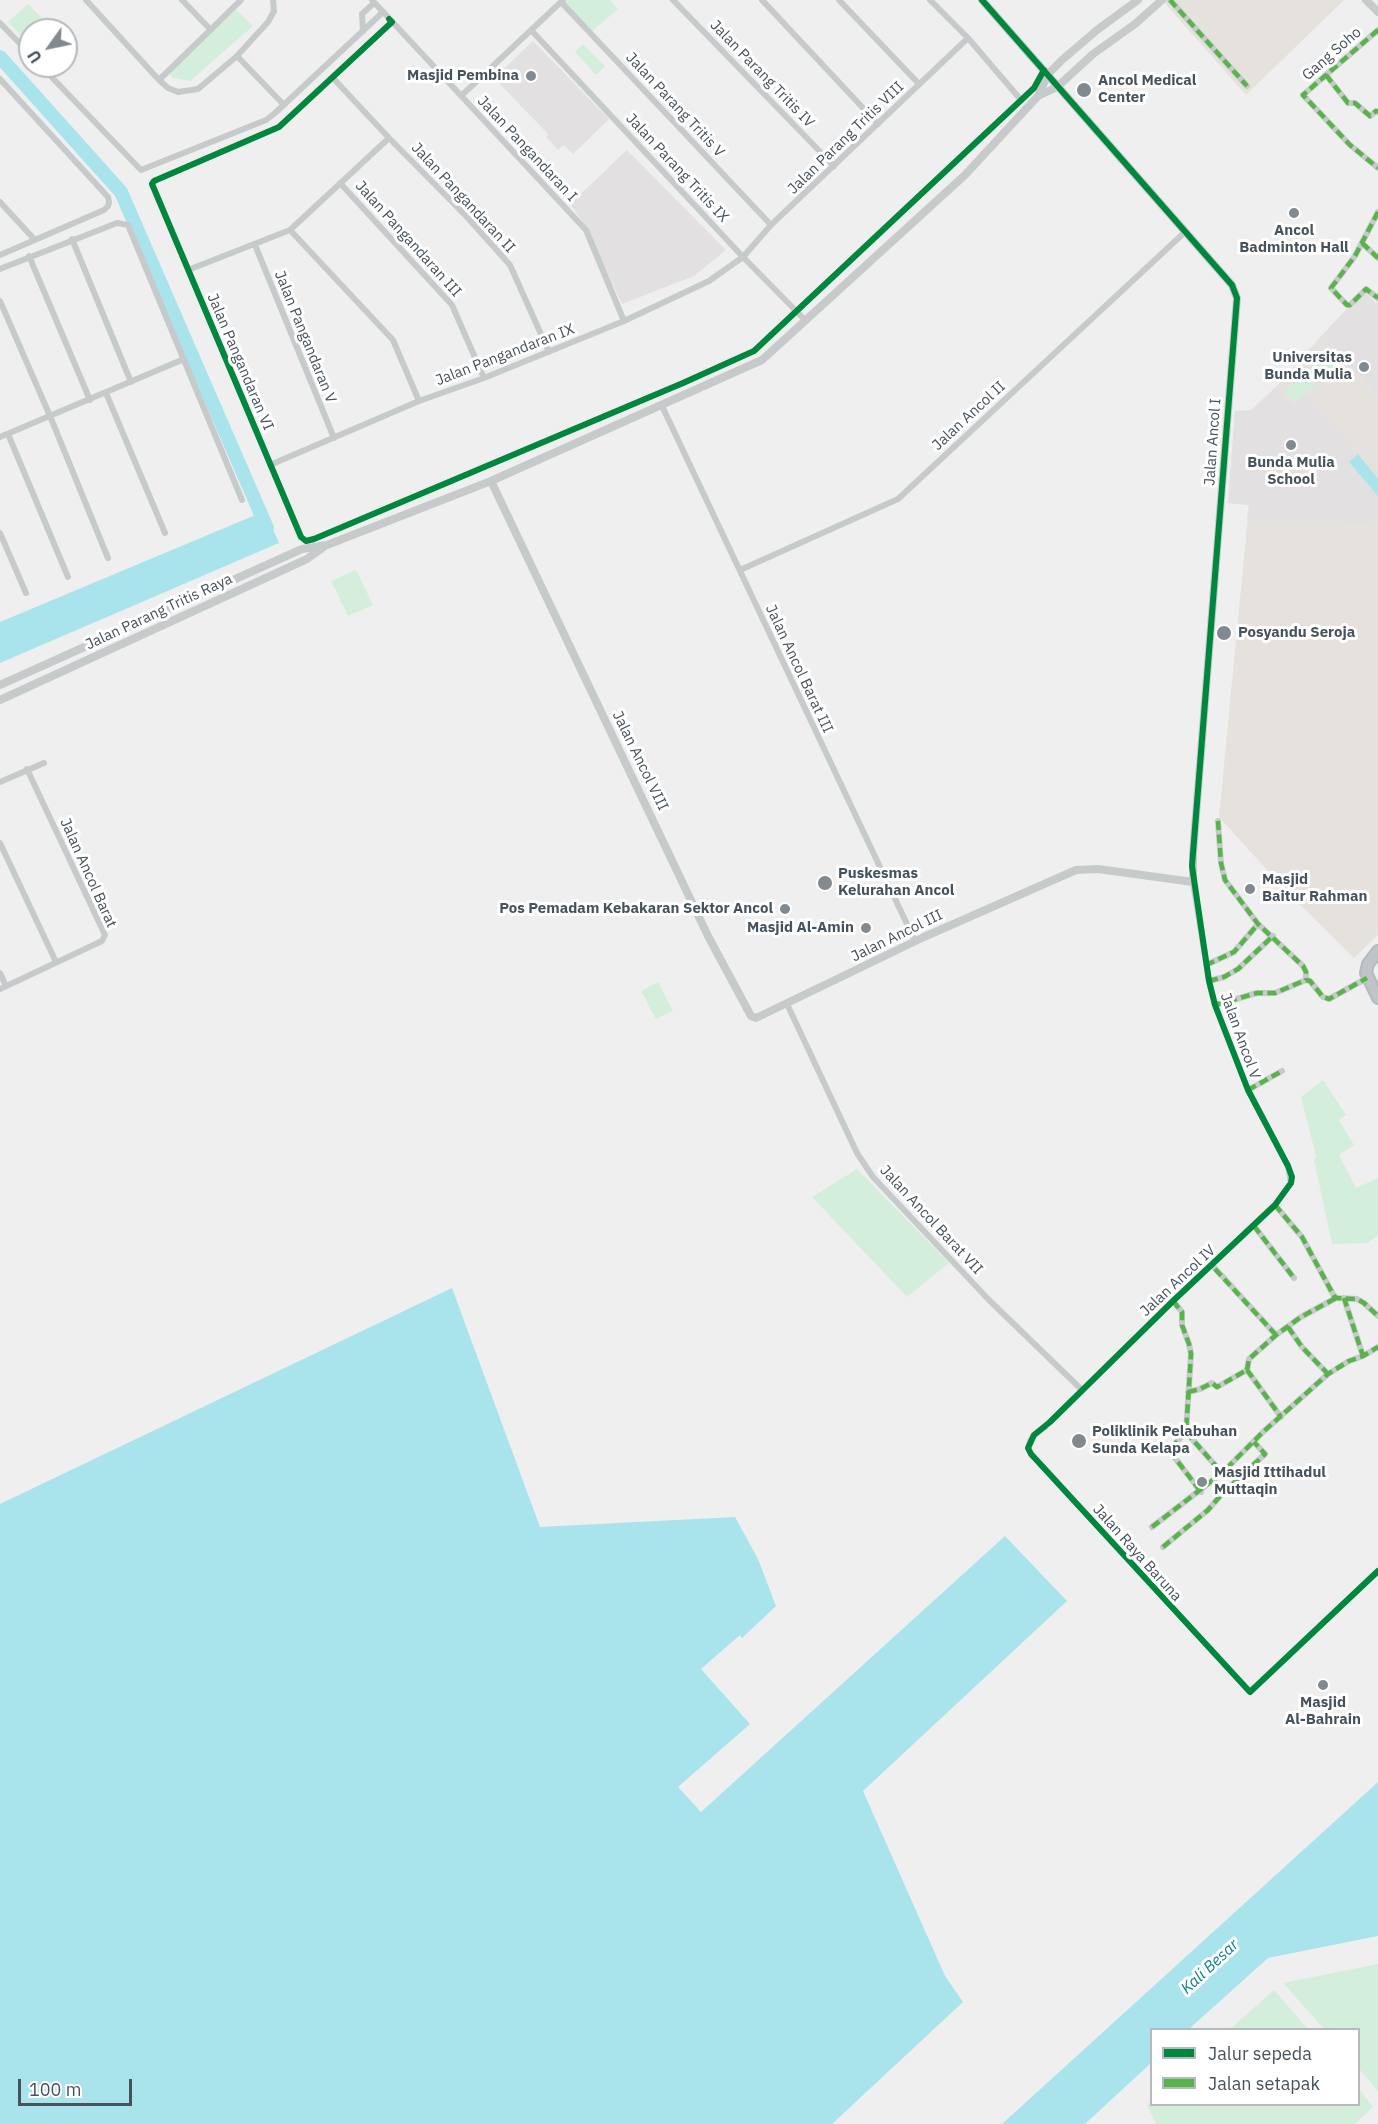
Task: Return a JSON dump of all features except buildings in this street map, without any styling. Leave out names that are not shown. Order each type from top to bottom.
[{"type":"highway","points":[[1378,951],[1366,969],[1367,978],[1378,998]]},
{"type":"street","points":[[86,0],[159,80],[168,88],[178,92],[198,89],[237,56],[268,22],[274,11],[273,0]]},
{"type":"street","points":[[182,0],[210,29]]},
{"type":"street","points":[[159,80],[241,0]]},
{"type":"street","name":"Jalan Parang Tritis IV","points":[[673,0],[834,165]]},
{"type":"street","points":[[762,0],[878,124]]},
{"type":"street","points":[[839,0],[919,84]]},
{"type":"street","points":[[930,0],[968,39],[1021,100]]},
{"type":"street","name":"Jalan Ancol I","points":[[982,0],[1232,285],[1237,298],[1192,853],[1193,882]]},
{"type":"street","name":"Jalan Parang Tritis Raya","points":[[1038,96],[1046,72],[1138,0]]},
{"type":"street","name":"Jalan Parang Tritis Raya","points":[[0,685],[302,549],[327,545],[491,481],[762,360],[965,175],[1038,96],[1057,87],[1093,54],[1135,24],[1162,0]]},
{"type":"street","points":[[1170,0],[1247,86]]},
{"type":"street","points":[[1366,0],[1378,12]]},
{"type":"street","points":[[363,31],[362,14],[373,1]]},
{"type":"street","name":"Jalan Pangandaran I","points":[[373,1],[586,230],[624,321]]},
{"type":"street","points":[[461,96],[562,1]]},
{"type":"street","name":"Jalan Parang Tritis V","points":[[562,1],[771,225]]},
{"type":"street","points":[[52,78],[141,170],[266,120],[383,12]]},
{"type":"street","points":[[333,78],[392,22]]},
{"type":"street","points":[[0,23],[18,42]]},
{"type":"street","name":"Jalan Parang Tritis IX","points":[[531,30],[743,257],[806,321]]},
{"type":"street","name":"Gang Soho","points":[[1378,30],[1304,93],[1304,97],[1350,145],[1378,168]]},
{"type":"street","name":"Jalan Parang Tritis VIII","points":[[743,257],[771,225],[968,39]]},
{"type":"street","points":[[237,56],[284,105]]},
{"type":"street","points":[[1062,60],[1072,72]]},
{"type":"street","points":[[796,312],[1034,88],[1046,72]]},
{"type":"street","points":[[1326,75],[1347,103],[1355,103],[1370,116],[1378,112]]},
{"type":"street","name":"Jalan Pangandaran II","points":[[333,78],[510,265],[549,351]]},
{"type":"street","name":"Jalan Pangandaran VI","points":[[333,78],[279,127],[153,182],[153,188],[270,465],[301,537],[306,541],[743,357],[754,351],[796,312]]},
{"type":"street","points":[[0,79],[108,197],[108,206],[104,210],[0,255]]},
{"type":"street","points":[[188,270],[290,230],[388,138]]},
{"type":"street","name":"Jalan Pangandaran III","points":[[340,183],[452,304],[484,378]]},
{"type":"street","points":[[0,202],[35,240]]},
{"type":"street","points":[[1378,212],[1362,243],[1331,288],[1347,305],[1350,305],[1366,289],[1378,298]]},
{"type":"street","points":[[0,269],[117,222],[128,225],[242,500]]},
{"type":"street","points":[[290,230],[393,340],[419,400]]},
{"type":"street","name":"Jalan Ancol II","points":[[740,570],[898,499],[1185,232]]},
{"type":"street","points":[[72,239],[131,382]]},
{"type":"street","points":[[1362,243],[1378,258]]},
{"type":"street","name":"Jalan Pangandaran V","points":[[255,245],[334,438]]},
{"type":"street","points":[[29,256],[90,400]]},
{"type":"street","name":"Jalan Pangandaran IX","points":[[270,465],[419,400],[484,378],[624,321],[709,281],[743,257]]},
{"type":"street","points":[[0,301],[108,558]]},
{"type":"street","points":[[0,437],[184,359]]},
{"type":"street","points":[[106,393],[165,533]]},
{"type":"street","name":"Jalan Ancol Barat III","points":[[662,406],[915,941]]},
{"type":"street","points":[[8,434],[68,577]]},
{"type":"street","name":"Jalan Ancol VIII","points":[[491,481],[708,936],[747,1012],[751,1017],[756,1018],[787,1004]]},
{"type":"street","points":[[0,533],[26,593]]},
{"type":"street","name":"Jalan Parang Tritis Raya","points":[[0,700],[307,559],[327,545]]},
{"type":"street","points":[[0,782],[44,763]]},
{"type":"street","name":"Jalan Ancol Barat","points":[[0,973],[3,987],[102,941],[105,935],[27,769]]},
{"type":"street","points":[[1218,821],[1221,863],[1225,880],[1258,924],[1303,966],[1306,980]]},
{"type":"street","points":[[0,843],[56,962]]},
{"type":"street","name":"Jalan Ancol III","points":[[787,1004],[915,941],[1076,870],[1098,869],[1193,882]]},
{"type":"street","name":"Jalan Ancol V","points":[[1193,882],[1206,965],[1215,1005],[1248,1090],[1290,1171],[1292,1183],[1289,1188]]},
{"type":"street","points":[[1206,965],[1234,952],[1258,924]]},
{"type":"street","points":[[1209,981],[1224,977],[1238,969],[1272,936]]},
{"type":"street","points":[[1215,1005],[1257,993],[1275,993],[1306,980],[1310,981],[1323,997],[1329,999],[1367,978]]},
{"type":"street","name":"Jalan Ancol Barat VII","points":[[787,1004],[857,1153],[873,1177],[988,1300],[1082,1390]]},
{"type":"street","points":[[1248,1090],[1282,1071]]},
{"type":"street","name":"Jalan Ancol IV","points":[[1082,1390],[1254,1226],[1289,1188]]},
{"type":"street","points":[[1275,1205],[1302,1237],[1336,1298]]},
{"type":"street","points":[[1254,1226],[1294,1278]]},
{"type":"street","points":[[1212,1265],[1276,1335]]},
{"type":"street","points":[[1281,1417],[1247,1370],[1249,1359],[1276,1335],[1336,1298],[1357,1299],[1378,1316]]},
{"type":"street","points":[[1344,1298],[1363,1356]]},
{"type":"street","points":[[1173,1301],[1182,1312],[1182,1325],[1189,1344],[1188,1392],[1186,1431],[1169,1450],[1201,1492]]},
{"type":"street","points":[[1288,1327],[1302,1347],[1328,1374]]},
{"type":"street","points":[[1152,1527],[1201,1492],[1328,1374],[1378,1347]]},
{"type":"street","points":[[1188,1392],[1212,1383],[1216,1387],[1247,1370]]},
{"type":"street","name":"Jalan Raya Baruna","points":[[1082,1390],[1030,1441],[1028,1448],[1031,1454],[1250,1692],[1378,1571]]},
{"type":"street","points":[[1186,1431],[1222,1473]]},
{"type":"street","points":[[1163,1547],[1208,1510],[1265,1454],[1254,1442]]},
{"type":"shaded area","points":[[1162,0],[1344,0],[1246,95]]},
{"type":"shaded area","points":[[533,41],[609,119],[573,154],[564,145],[558,150],[546,137],[548,134],[494,78]]},
{"type":"shaded area","points":[[627,150],[726,250],[694,276],[622,304],[583,222],[570,204]]},
{"type":"shaded area","name":"Universitas Bunda Mulia","points":[[1364,291],[1376,303],[1378,301],[1378,399],[1323,334]]},
{"type":"shaded area","points":[[1323,334],[1378,399],[1378,935],[1354,958],[1289,894],[1219,817],[1249,505],[1228,503],[1235,411],[1251,410],[1276,387]]},
{"type":"shaded area","name":"Bunda Mulia School","points":[[1276,387],[1294,407],[1307,394],[1378,479],[1378,525],[1247,519],[1249,505],[1228,503],[1235,411],[1251,411]]},
{"type":"green space","points":[[568,0],[610,0],[618,9],[590,33],[563,4]]},
{"type":"green space","points":[[28,4],[42,18],[18,18],[18,32],[8,22]]},
{"type":"green space","points":[[236,10],[253,26],[190,81],[173,78],[167,71]]},
{"type":"green space","points":[[583,44],[605,66],[596,75],[575,52]]},
{"type":"green space","points":[[1333,350],[1343,362],[1321,379],[1311,367]]},
{"type":"green space","points":[[1306,373],[1316,385],[1294,403],[1284,391]]},
{"type":"green space","points":[[356,570],[373,605],[348,616],[331,581]]},
{"type":"green space","points":[[658,982],[673,1011],[656,1019],[641,991]]},
{"type":"green space","points":[[1323,1080],[1346,1115],[1339,1120],[1354,1145],[1339,1155],[1356,1188],[1378,1178],[1378,1236],[1367,1243],[1332,1244],[1314,1160],[1316,1156],[1301,1097]]},
{"type":"green space","points":[[857,1169],[949,1263],[907,1297],[812,1197]]},
{"type":"green space","points":[[1378,1964],[1378,2091],[1360,2070],[1360,2028],[1323,2028],[1283,1983]]},
{"type":"green space","points":[[1274,1990],[1307,2028],[1231,2028]]},
{"type":"green space","points":[[1360,2090],[1373,2107],[1355,2124],[1156,2124],[1147,2105],[1150,2102],[1150,2106],[1360,2106]]},
{"type":"water","points":[[1358,454],[1378,479],[1378,496],[1349,462]]},
{"type":"water","points":[[265,511],[279,543],[0,663],[0,622]]},
{"type":"water","points":[[452,1288],[540,1527],[735,1517],[758,1559],[776,1606],[742,1638],[740,1635],[701,1669],[750,1724],[678,1787],[701,1812],[1005,1536],[1067,1601],[863,1791],[945,1976],[963,2002],[832,2124],[0,2124],[0,1504]]},
{"type":"water","name":"Kali Besar","points":[[1378,1782],[1378,1936],[1268,1958],[1190,2028],[1150,2028],[1150,2064],[1085,2124],[1002,2124]]},
{"type":"waterway","points":[[0,57],[121,192],[267,528]]},
{"type":"marked path","points":[[1170,0],[1247,86]]},
{"type":"marked path","points":[[1378,30],[1303,95],[1350,145],[1378,168]]},
{"type":"marked path","points":[[1326,75],[1348,103],[1355,103],[1370,116],[1378,112]]},
{"type":"marked path","points":[[1378,212],[1355,256],[1331,288],[1347,305],[1350,305],[1366,289],[1378,298]]},
{"type":"marked path","points":[[1362,243],[1378,258]]},
{"type":"marked path","points":[[1218,821],[1221,863],[1225,880],[1258,924],[1303,966],[1306,980]]},
{"type":"marked path","points":[[1206,965],[1234,952],[1258,924]]},
{"type":"marked path","points":[[1209,981],[1224,977],[1238,969],[1273,936]]},
{"type":"marked path","points":[[1306,980],[1310,981],[1323,997],[1329,999],[1367,978]]},
{"type":"marked path","points":[[1215,1005],[1257,993],[1275,993],[1306,980]]},
{"type":"marked path","points":[[1248,1090],[1282,1071]]},
{"type":"marked path","points":[[1275,1205],[1302,1237],[1334,1296],[1357,1299],[1378,1316]]},
{"type":"marked path","points":[[1254,1226],[1294,1278]]},
{"type":"marked path","points":[[1215,1269],[1276,1335]]},
{"type":"marked path","points":[[1247,1370],[1249,1359],[1276,1335],[1301,1317],[1336,1298]]},
{"type":"marked path","points":[[1344,1298],[1363,1356]]},
{"type":"marked path","points":[[1173,1301],[1182,1312],[1182,1325],[1191,1354],[1186,1432],[1169,1450],[1201,1492]]},
{"type":"marked path","points":[[1288,1327],[1302,1347],[1328,1374]]},
{"type":"marked path","points":[[1152,1527],[1222,1473],[1263,1432],[1328,1374],[1378,1347]]},
{"type":"marked path","points":[[1247,1370],[1281,1417]]},
{"type":"marked path","points":[[1188,1392],[1212,1383],[1217,1387],[1247,1370]]},
{"type":"marked path","points":[[1186,1432],[1222,1473]]},
{"type":"marked path","points":[[1163,1547],[1208,1510],[1265,1454],[1254,1442]]},
{"type":"cycle path","points":[[982,0],[1232,285],[1237,298],[1192,866],[1209,981],[1215,1005],[1248,1090],[1292,1177],[1291,1183],[1275,1205],[1034,1435],[1028,1448],[1031,1454],[1250,1692],[1378,1571]]},
{"type":"cycle path","points":[[389,19],[392,22],[279,127],[154,181],[152,184],[301,537],[306,541],[754,351],[1034,88],[1044,70]]},
{"type":"place","name":"Masjid Pembina","points":[[531,76]]},
{"type":"place","name":"Ancol Medical Center","points":[[1084,90]]},
{"type":"place","name":"Ancol Badminton Hall","points":[[1294,213]]},
{"type":"place","name":"Universitas Bunda Mulia","points":[[1364,367]]},
{"type":"place","name":"Bunda Mulia School","points":[[1291,445]]},
{"type":"place","name":"Posyandu Seroja","points":[[1224,633]]},
{"type":"place","name":"Puskesmas Kelurahan Ancol","points":[[825,883]]},
{"type":"place","name":"Masjid Baitur Rahman","points":[[1250,889]]},
{"type":"place","name":"Pos Pemadam Kebakaran Sektor Ancol","points":[[785,909]]},
{"type":"place","name":"Masjid Al-Amin","points":[[866,928]]},
{"type":"place","name":"Poliklinik Pelabuhan Sunda Kelapa","points":[[1079,1441]]},
{"type":"place","name":"Masjid Ittihadul Muttaqin","points":[[1202,1482]]},
{"type":"place","name":"Masjid Al-Bahrain","points":[[1323,1685]]}]
